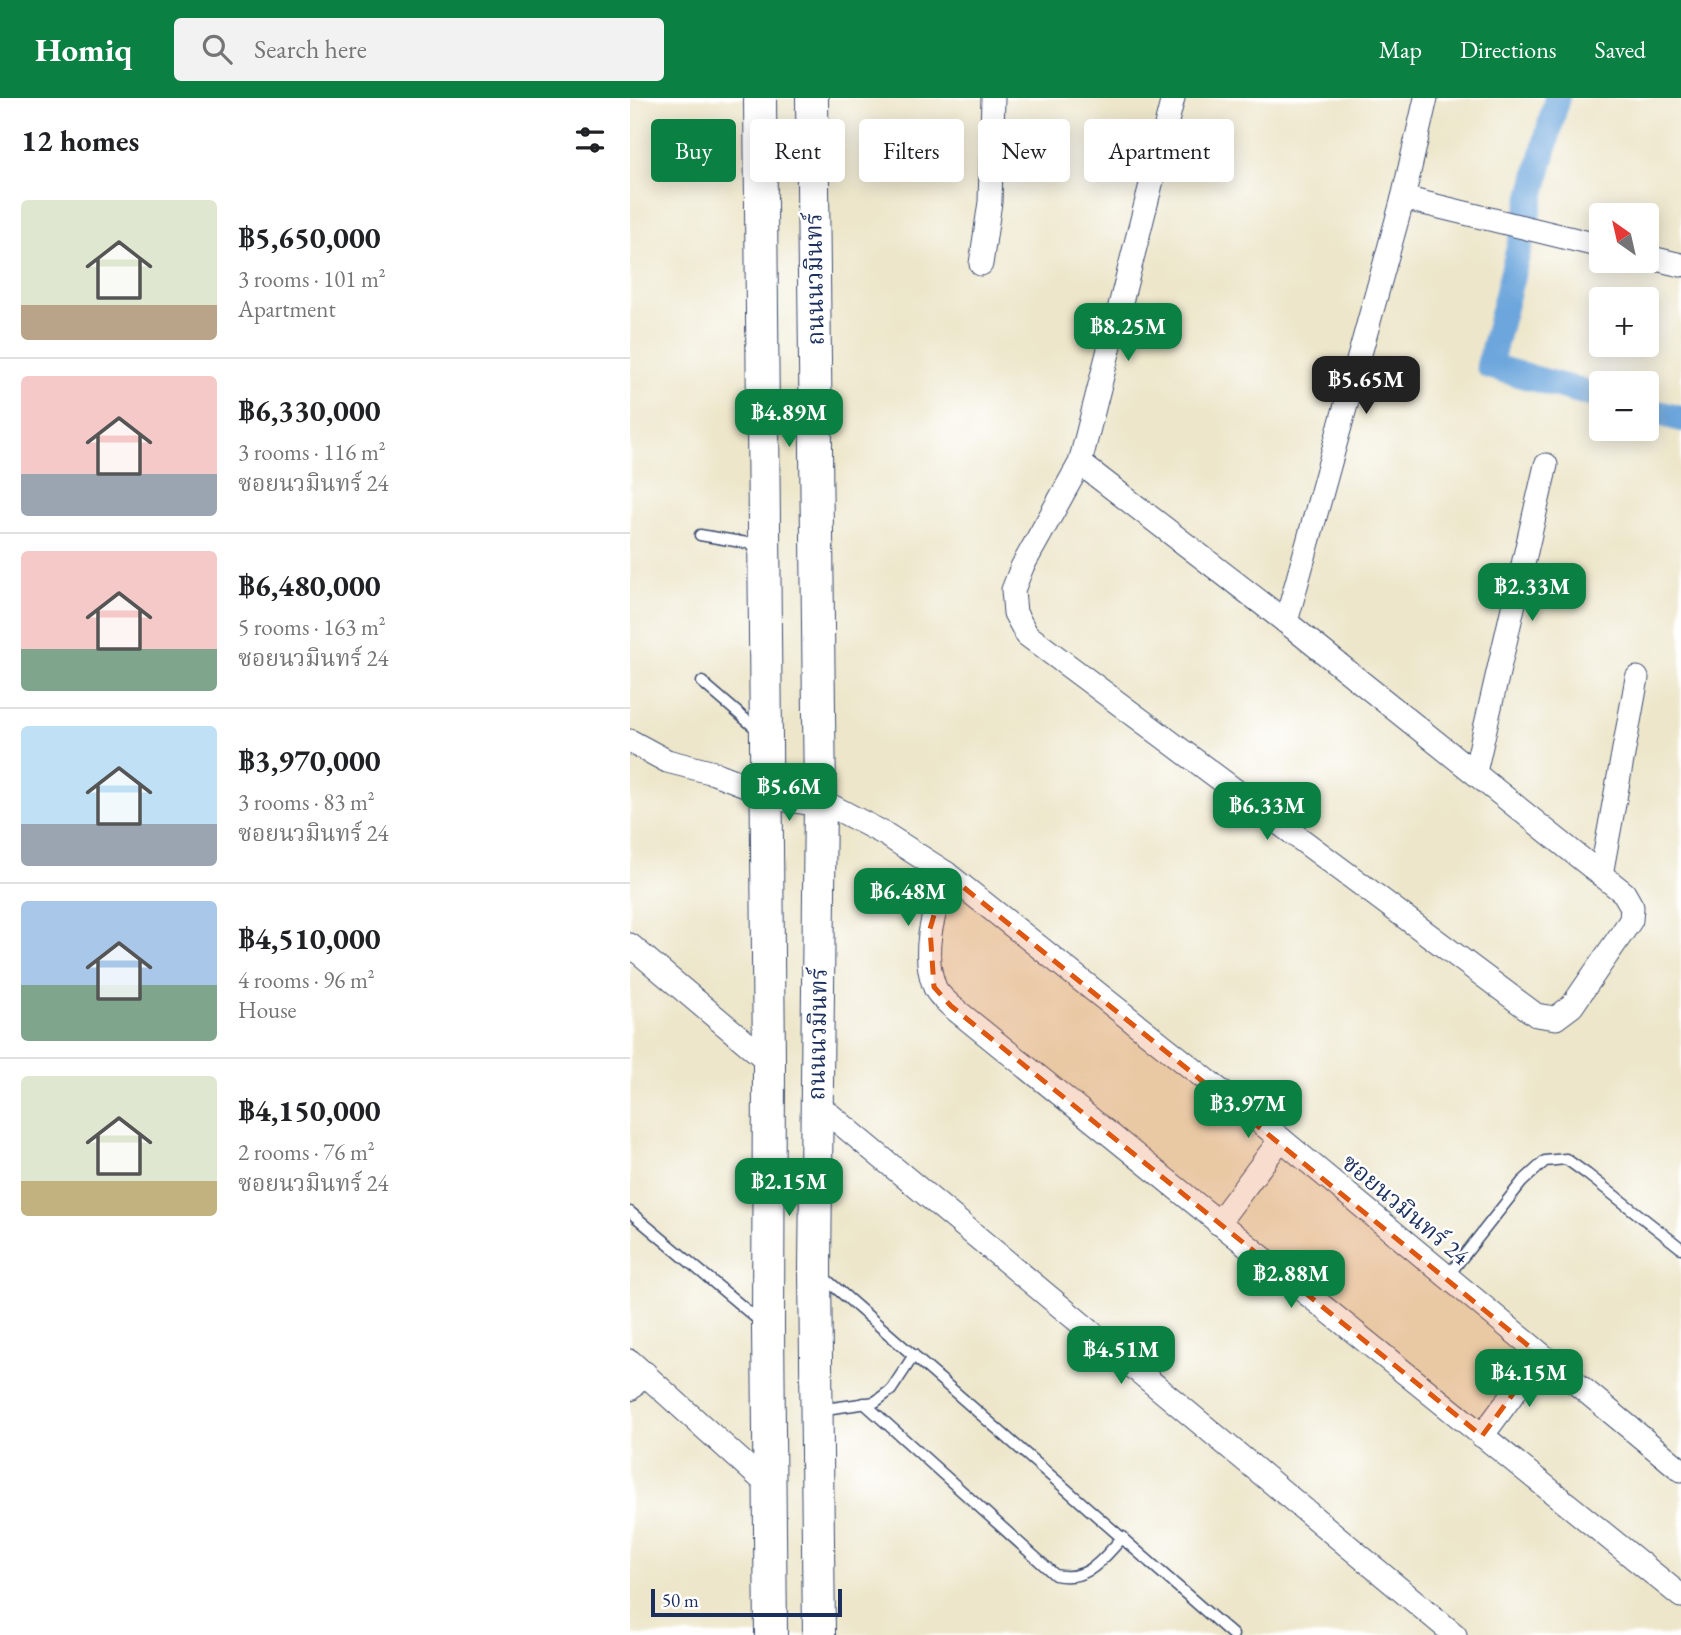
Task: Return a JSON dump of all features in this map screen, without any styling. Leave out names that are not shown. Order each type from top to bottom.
[{"type":"main road","name":"ถนนนวมินทร์","points":[[760,98],[769,1062],[771,1635]]},
{"type":"main road","name":"ถนนนวมินทร์","points":[[812,98],[820,800],[815,1270],[819,1635]]},
{"type":"main road","points":[[766,793],[820,800]]},
{"type":"street","points":[[981,264],[990,202],[993,98]]},
{"type":"street","points":[[1080,463],[1286,622],[1624,893],[1632,907],[1631,920],[1572,1006],[1556,1018],[1536,1015],[1027,635],[1015,613],[1013,590],[1022,567],[1080,463],[1173,98]]},
{"type":"street","points":[[1286,622],[1403,198],[1426,98]]},
{"type":"street","points":[[1403,198],[1589,243]]},
{"type":"street","points":[[1659,260],[1681,265]]},
{"type":"street","points":[[1475,772],[1546,464]]},
{"type":"street","points":[[1601,875],[1637,678]]},
{"type":"street","points":[[630,741],[667,761],[714,773],[766,793]]},
{"type":"street","name":"ซอยนวมินทร์ 24","points":[[820,800],[885,834],[947,873],[1281,1139],[1681,1470]]},
{"type":"street","points":[[947,873],[930,929],[928,959],[934,987],[951,1006],[1681,1596]]},
{"type":"street","points":[[630,945],[769,1062]]},
{"type":"street","points":[[816,1102],[1455,1635]]},
{"type":"street","points":[[1218,1223],[1281,1139]]},
{"type":"street","points":[[1482,1436],[1541,1356]]},
{"type":"street","points":[[635,1374],[769,1486]]},
{"type":"lane","points":[[700,535],[764,546]]},
{"type":"lane","points":[[702,682],[765,736]]},
{"type":"lane","points":[[1447,1277],[1522,1182],[1545,1161],[1566,1159],[1681,1248]]},
{"type":"lane","points":[[630,1212],[768,1328]]},
{"type":"lane","points":[[815,1270],[1233,1635]]},
{"type":"lane","points":[[816,1410],[875,1402],[891,1390],[914,1355]]},
{"type":"lane","points":[[864,1403],[1055,1575],[1070,1578],[1088,1572],[1123,1537]]},
{"type":"highlighted area","points":[[946,873],[1541,1356],[1482,1436],[951,1006],[934,987],[930,929]]},
{"type":"waterway","points":[[1557,98],[1489,366],[1589,394]]},
{"type":"waterway","points":[[1659,413],[1681,419]]}]
